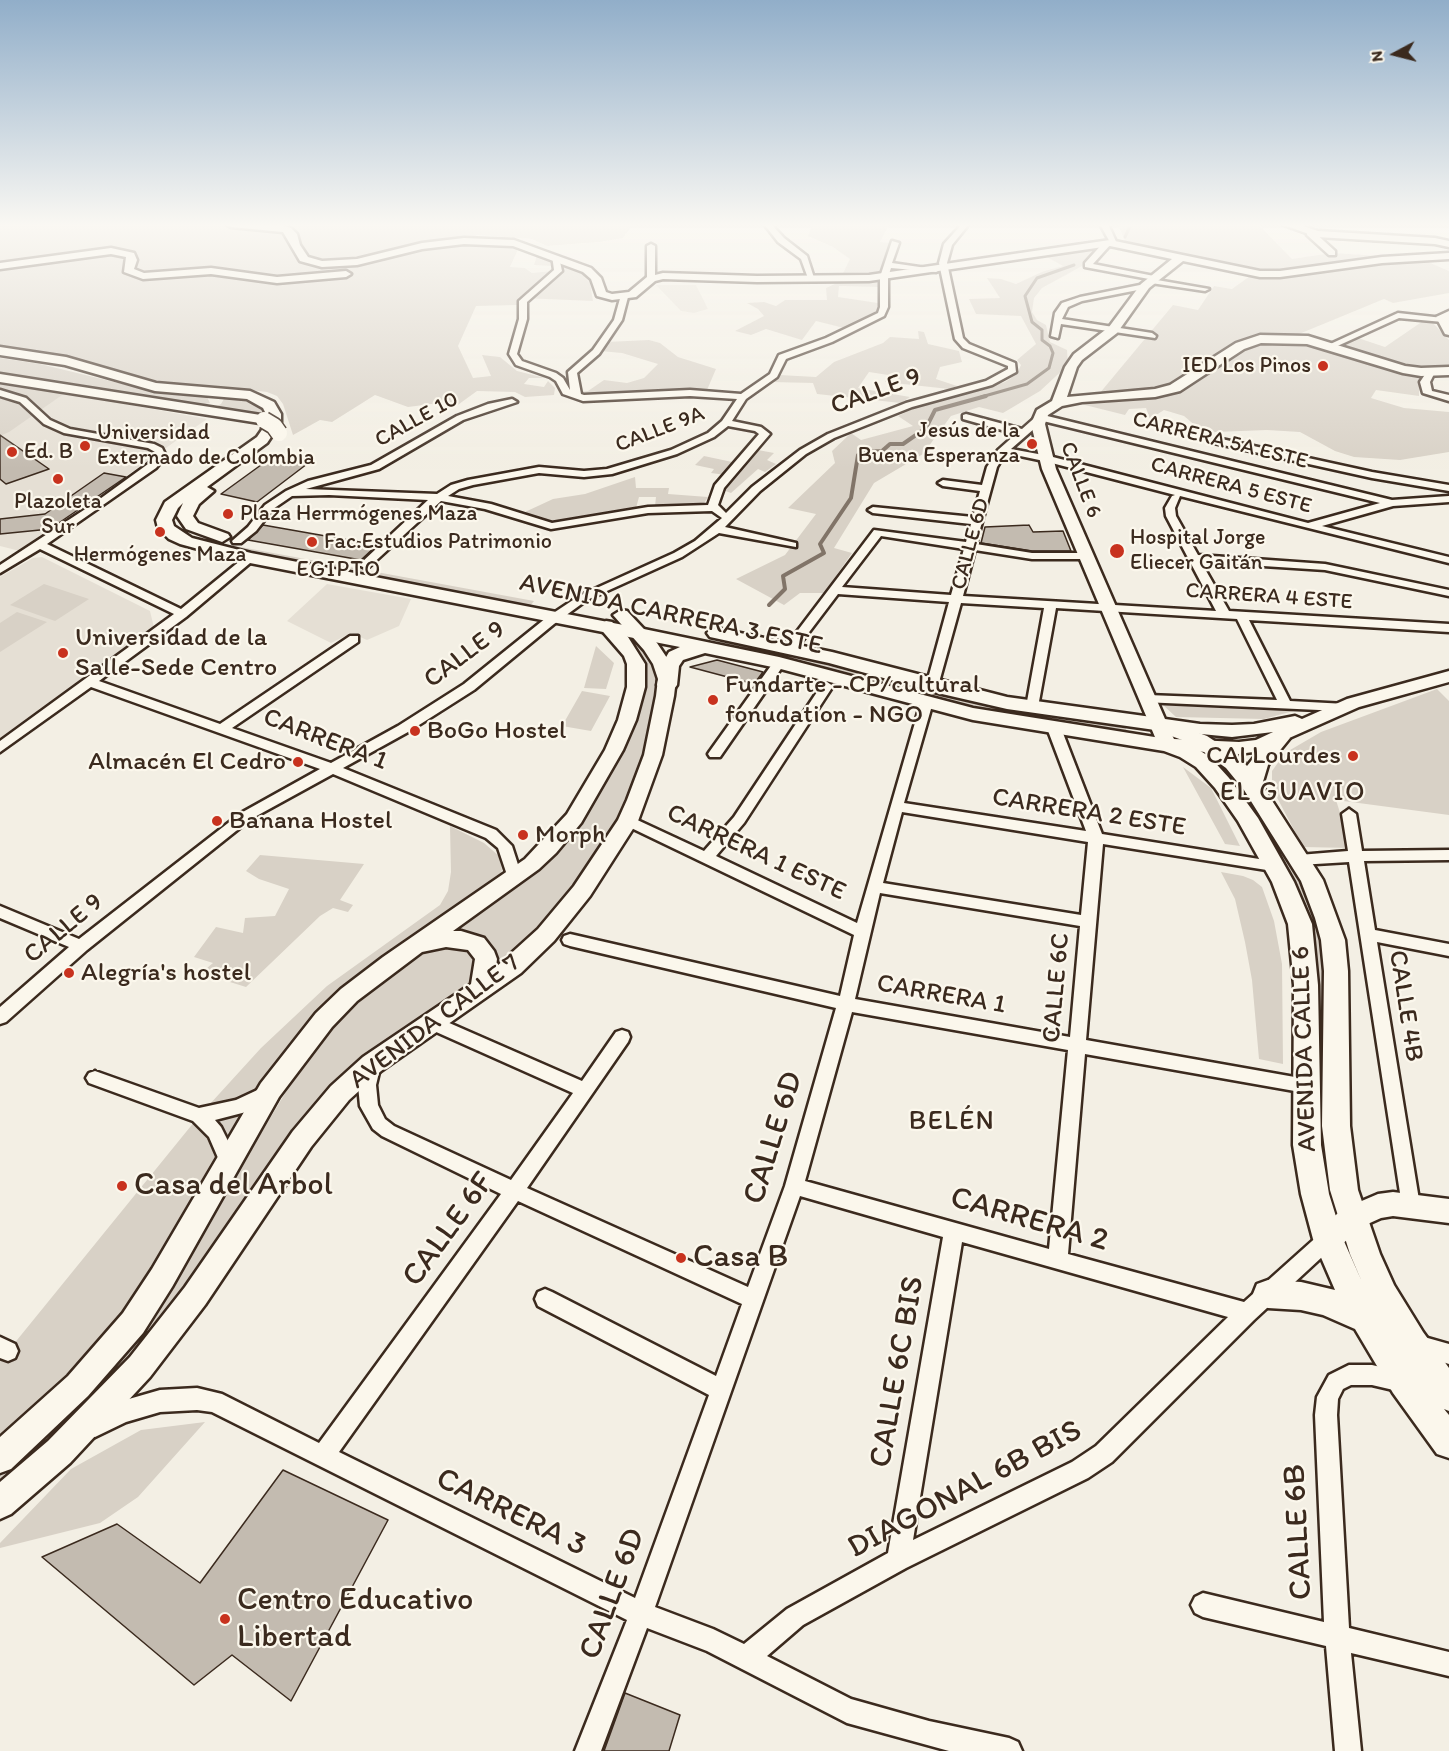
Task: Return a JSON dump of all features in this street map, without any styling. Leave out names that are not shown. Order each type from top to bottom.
[{"type":"main road","points":[[0,351],[66,361],[155,387],[250,395],[266,402],[274,414],[271,428],[250,416],[181,408],[0,378]]},
{"type":"main road","points":[[181,408],[213,404],[220,399],[219,393]]},
{"type":"main road","name":"AVENIDA CARRERA 3 ESTE","points":[[271,428],[267,449],[192,502],[185,516],[189,523],[197,529],[237,541],[572,605],[613,620],[639,633],[708,647],[785,656]]},
{"type":"main road","name":"AVENIDA CARRERA 3 ESTE","points":[[271,428],[255,447],[175,501],[164,520],[169,532],[179,538],[250,558],[556,617],[613,620],[785,656],[930,694],[1032,708],[1163,735]]},
{"type":"main road","points":[[667,685],[670,666],[676,656],[689,650],[708,647]]},
{"type":"main road","name":"AVENIDA CARRERA 3 ESTE","points":[[930,694],[973,714],[1054,728],[1163,735]]},
{"type":"main road","name":"AVENIDA CALLE 6","points":[[1163,735],[1186,733],[1212,747],[1233,763],[1252,785],[1312,880],[1333,940],[1336,971],[1337,1149],[1344,1190],[1352,1218],[1383,1295],[1412,1343],[1449,1395]]},
{"type":"main road","name":"AVENIDA CALLE 6","points":[[1163,735],[1196,758],[1222,783],[1246,818],[1295,910],[1303,943],[1310,1166],[1318,1206],[1328,1239],[1364,1318],[1404,1382],[1449,1442]]},
{"type":"main road","points":[[1252,785],[1258,763],[1280,738]]},
{"type":"main road","points":[[1257,1304],[1301,1296],[1326,1301],[1364,1318]]},
{"type":"street","points":[[524,306],[523,319],[514,357],[524,366],[556,376],[564,390],[577,397],[596,399],[703,393],[743,397]]},
{"type":"street","points":[[577,397],[572,372],[596,352],[618,320],[622,306]]},
{"type":"street","name":"CALLE 9A","points":[[365,565],[438,497],[472,482],[532,471],[584,474],[621,468],[687,447],[711,435],[726,423],[743,397],[774,375],[778,362],[784,355],[829,340],[881,314],[884,306]]},
{"type":"street","name":"CALLE 9","points":[[0,1017],[81,946],[246,816],[403,729],[469,687],[572,605],[596,591],[678,555],[717,529],[775,473],[819,442],[917,402],[996,381],[1013,370],[1014,366],[966,346],[959,339],[950,306]]},
{"type":"street","points":[[1055,336],[1060,310],[1066,306]]},
{"type":"street","points":[[1058,403],[1074,362],[1113,330],[1132,306]]},
{"type":"street","points":[[1330,346],[1398,315],[1447,322]]},
{"type":"street","points":[[1057,321],[1152,336]]},
{"type":"street","points":[[1058,403],[1082,398],[1155,393],[1175,388],[1240,346],[1260,339],[1297,339],[1330,346],[1392,367],[1431,372],[1449,371]]},
{"type":"street","points":[[1431,372],[1425,382],[1428,393],[1449,398]]},
{"type":"street","points":[[0,393],[24,400],[47,422],[67,431],[152,446],[161,453],[160,458],[152,466],[41,545],[0,570]]},
{"type":"street","name":"CALLE 10","points":[[237,541],[252,529],[268,507],[290,493],[312,483],[375,467],[446,425],[472,413],[512,402]]},
{"type":"street","name":"CALLE 6","points":[[1058,403],[1039,419],[1045,458],[1163,735]]},
{"type":"street","points":[[966,417],[1024,432]]},
{"type":"street","name":"CALLE 6D","points":[[588,1751],[641,1614],[794,1186],[846,1004],[862,932],[896,806],[930,694],[992,467],[1003,450],[1039,419]]},
{"type":"street","name":"CARRERA 5A ESTE","points":[[1039,419],[1392,503]]},
{"type":"street","points":[[714,508],[714,498],[725,479],[765,436],[758,429],[726,423]]},
{"type":"street","points":[[1216,441],[1372,475],[1449,488]]},
{"type":"street","name":"CARRERA 5 ESTE","points":[[1003,450],[1045,458],[1295,523],[1449,560]]},
{"type":"street","points":[[943,483],[986,489]]},
{"type":"street","points":[[290,493],[328,492],[438,497],[486,506],[551,526],[648,510],[714,508],[727,518]]},
{"type":"street","points":[[1176,498],[1170,508],[1171,516],[1224,614]]},
{"type":"street","points":[[1295,523],[1330,522],[1392,503],[1425,499],[1449,500]]},
{"type":"street","points":[[873,510],[977,521]]},
{"type":"street","points":[[717,529],[792,545]]},
{"type":"street","points":[[715,754],[878,532],[1032,556],[1087,556]]},
{"type":"street","points":[[41,545],[182,614]]},
{"type":"street","points":[[0,748],[182,614],[250,558]]},
{"type":"street","points":[[1194,558],[1325,567],[1449,593]]},
{"type":"street","name":"CARRERA 4 ESTE","points":[[835,590],[1449,628]]},
{"type":"street","points":[[1032,708],[1051,604]]},
{"type":"street","points":[[1241,615],[1286,705]]},
{"type":"street","points":[[0,1458],[78,1386],[134,1323],[270,1090],[304,1043],[336,1007],[405,953],[514,877],[549,848],[574,818],[608,763],[627,720],[636,687],[636,664],[613,620]]},
{"type":"street","points":[[639,633],[662,664],[667,685]]},
{"type":"street","points":[[222,729],[354,639]]},
{"type":"street","points":[[1212,747],[1254,746],[1280,738],[1334,711],[1375,695],[1449,676]]},
{"type":"street","name":"CARRERA 1","points":[[90,682],[331,768],[491,834],[505,846],[514,877]]},
{"type":"street","name":"AVENIDA CALLE 7","points":[[0,1503],[58,1452],[118,1392],[159,1345],[302,1139],[340,1094],[372,1064],[513,967],[550,930],[582,891],[628,821],[642,788],[653,755],[667,685]]},
{"type":"street","points":[[706,858],[739,820],[827,686]]},
{"type":"street","points":[[1148,699],[1286,705],[1334,711]]},
{"type":"street","points":[[1163,735],[1254,730],[1334,711]]},
{"type":"street","name":"CALLE 6C","points":[[1054,728],[1096,838],[1058,1261]]},
{"type":"street","name":"CARRERA 2 ESTE","points":[[896,806],[1273,866]]},
{"type":"street","name":"CALLE 4B","points":[[1349,814],[1411,1206]]},
{"type":"street","name":"CARRERA 1 ESTE","points":[[628,821],[862,932]]},
{"type":"street","points":[[1299,860],[1355,856],[1449,855]]},
{"type":"street","name":"CARRERA 1 ESTE","points":[[874,887],[1089,922]]},
{"type":"street","points":[[0,912],[81,946]]},
{"type":"street","points":[[1368,934],[1449,950]]},
{"type":"street","points":[[405,953],[446,939],[472,942],[483,951],[486,959],[482,988]]},
{"type":"street","name":"CARRERA 1","points":[[570,940],[846,1004],[1306,1086]]},
{"type":"street","points":[[431,1022],[585,1090]]},
{"type":"street","name":"CALLE 6F","points":[[322,1457],[515,1190],[622,1036]]},
{"type":"street","points":[[372,1064],[367,1096],[369,1106],[379,1124],[398,1137],[753,1299]]},
{"type":"street","points":[[95,1078],[199,1116],[215,1132],[229,1161]]},
{"type":"street","points":[[199,1116],[240,1107],[270,1090]]},
{"type":"street","name":"CARRERA 2","points":[[794,1186],[1058,1261],[1257,1304]]},
{"type":"street","points":[[1328,1239],[1352,1218],[1378,1206],[1393,1204],[1449,1210]]},
{"type":"street","name":"CALLE 6C BIS","points":[[898,1560],[954,1231]]},
{"type":"street","name":"DIAGONAL 6B BIS","points":[[748,1657],[795,1617],[898,1560],[1080,1470],[1104,1454],[1257,1304],[1328,1239]]},
{"type":"street","points":[[545,1299],[721,1390]]},
{"type":"street","points":[[1412,1343],[1449,1354]]},
{"type":"street","name":"CALLE 6B","points":[[1348,1751],[1337,1638],[1326,1415],[1328,1397],[1336,1382],[1349,1375],[1372,1375],[1404,1382]]},
{"type":"street","name":"CARRERA 3","points":[[58,1452],[84,1432],[122,1412],[160,1401],[197,1399],[214,1402],[641,1614],[748,1657],[807,1691],[847,1710],[918,1731],[1009,1751]]},
{"type":"street","points":[[1203,1605],[1449,1664]]},
{"type":"shaded area","points":[[0,306],[488,306],[476,306],[458,346],[473,378],[491,376],[482,355],[500,357],[517,371],[545,378],[529,378],[524,384],[544,387],[548,381],[555,388],[554,395],[525,397],[515,392],[477,391],[455,407],[431,404],[408,407],[375,395],[332,422],[320,420],[293,435],[283,404],[277,396],[267,392],[225,387],[195,388],[63,357],[0,348]]},
{"type":"shaded area","points":[[676,306],[706,306],[708,309],[694,313],[681,311]]},
{"type":"shaded area","points":[[752,306],[878,306],[877,313],[844,328],[816,321],[802,340],[766,329],[751,335],[735,331],[764,316]]},
{"type":"shaded area","points":[[972,306],[1033,306],[1032,312],[1037,320],[1046,325],[1050,342],[1067,350],[1068,365],[1040,391],[1003,413],[979,407],[951,416],[923,454],[874,483],[834,548],[852,553],[824,593],[800,593],[784,605],[736,579],[785,555],[816,514],[788,508],[835,463],[832,451],[851,433],[861,440],[913,426],[898,416],[929,401],[975,392],[1005,382],[1017,374],[1021,365],[1017,360],[1036,344],[1021,316],[976,314]]},
{"type":"shaded area","points":[[1172,306],[1198,310],[1201,306],[1368,306],[1299,334],[1256,337],[1238,341],[1173,384],[1129,392],[1099,394]]},
{"type":"shaded area","points":[[1423,321],[1432,322],[1449,340],[1449,368],[1413,368],[1342,346],[1358,338],[1385,347]]},
{"type":"shaded area","points":[[918,331],[924,332],[928,344],[959,351],[962,362],[940,367],[936,379],[957,386],[949,389],[885,382],[888,375],[869,372],[858,388],[910,397],[901,403],[817,394],[813,383],[772,382],[780,375],[816,377],[834,362],[883,343],[890,337],[919,339]]},
{"type":"shaded area","points":[[649,340],[660,343],[678,357],[716,369],[707,390],[582,396],[580,392],[588,391],[604,380],[627,383],[644,378],[658,364],[622,353],[600,351],[606,342]]},
{"type":"shaded area","points":[[1268,341],[1295,341],[1321,346],[1396,371],[1419,376],[1419,396],[1376,390],[1371,398],[1404,408],[1449,412],[1449,452],[1400,460],[1354,457],[1335,451],[1300,432],[1267,430],[1215,432],[1197,427],[1184,416],[1164,410],[1150,419],[1146,408],[1129,409],[1125,415],[1077,403],[1164,394],[1244,347]]},
{"type":"shaded area","points":[[0,358],[40,364],[164,394],[207,397],[210,403],[197,406],[78,384],[0,374]]},
{"type":"shaded area","name":"Universidad Externado de Colombia","points":[[0,384],[65,393],[207,419],[20,551],[0,546]]},
{"type":"shaded area","points":[[0,384],[65,393],[0,436]]},
{"type":"shaded area","points":[[225,397],[246,398],[261,404],[268,417],[213,408],[221,404]]},
{"type":"shaded area","points":[[758,450],[774,453],[767,460],[776,464],[765,472],[758,469],[731,493],[720,489]]},
{"type":"shaded area","points":[[704,456],[737,463],[726,475],[711,473],[714,469],[695,465]]},
{"type":"shaded area","points":[[635,477],[636,488],[669,488],[668,494],[708,497],[703,505],[655,506],[656,497],[639,497],[636,508],[559,522],[547,521],[525,512],[553,499],[585,494]]},
{"type":"shaded area","points":[[235,546],[534,601],[530,606],[229,551]]},
{"type":"shaded area","name":"Universidad de la Salle-Sede Centro","points":[[42,557],[150,611],[155,632],[0,741],[0,577],[33,558]]},
{"type":"shaded area","points":[[44,584],[89,599],[55,621],[10,605]]},
{"type":"shaded area","points":[[327,584],[411,599],[399,626],[367,640],[351,633],[331,643],[287,621]]},
{"type":"shaded area","points":[[17,612],[47,622],[0,652],[0,623]]},
{"type":"shaded area","points":[[637,639],[647,651],[659,676],[657,707],[634,789],[615,826],[581,877],[529,940],[489,972],[376,1053],[118,1376],[0,1486],[0,1471],[193,1247],[308,1055],[339,1019],[368,990],[570,835],[635,719],[626,640]]},
{"type":"shaded area","points":[[721,640],[1125,725],[1127,733],[989,711],[937,700],[834,671],[718,644]]},
{"type":"shaded area","points":[[596,646],[614,663],[606,689],[584,688]]},
{"type":"shaded area","points":[[1437,689],[1449,701],[1449,815],[1336,800],[1351,848],[1303,847],[1272,788],[1272,771],[1285,753],[1321,732]]},
{"type":"shaded area","points":[[582,691],[610,696],[591,731],[562,726]]},
{"type":"shaded area","points":[[1163,705],[1297,710],[1264,719],[1176,717]]},
{"type":"shaded area","points":[[1183,767],[1211,788],[1240,846],[1225,844]]},
{"type":"shaded area","points":[[1233,769],[1294,866],[1316,916],[1325,946],[1330,1155],[1318,1153],[1315,946],[1307,917],[1246,803],[1221,770]]},
{"type":"shaded area","points":[[450,826],[484,843],[499,856],[502,870],[499,880],[332,1000],[295,1037],[260,1083],[211,1163],[150,1277],[98,1353],[0,1442],[0,1361],[199,1116],[261,1048],[327,986],[440,905],[448,891],[451,872]]},
{"type":"shaded area","points":[[260,855],[364,864],[340,900],[353,905],[348,912],[333,908],[320,916],[246,987],[201,973],[213,963],[194,957],[216,927],[243,933],[245,918],[275,916],[289,889],[259,879],[246,871]]},
{"type":"shaded area","points":[[1221,872],[1243,876],[1262,887],[1274,921],[1282,964],[1283,1064],[1259,1059],[1252,980],[1245,942],[1235,899]]},
{"type":"shaded area","points":[[205,1422],[138,1497],[100,1523],[0,1548],[0,1543],[71,1469],[141,1430]]},
{"type":"building","name":"Ed. B","points":[[0,435],[49,469],[6,484],[0,479]]},
{"type":"building","points":[[272,457],[307,464],[257,502],[221,494]]},
{"type":"building","points":[[104,473],[126,477],[50,529],[0,534],[0,519],[45,514]]},
{"type":"building","name":"Fac.Estudios Patrimonio","points":[[263,525],[377,545],[361,560],[248,540]]},
{"type":"building","points":[[1029,525],[1033,532],[1063,531],[1071,551],[1032,551],[981,543],[985,527]]},
{"type":"building","points":[[717,660],[763,672],[754,684],[690,667]]},
{"type":"building","name":"Centro Educativo Libertad","points":[[283,1470],[388,1520],[291,1701],[232,1655],[194,1685],[42,1557],[117,1524],[200,1583]]},
{"type":"building","points":[[625,1693],[680,1715],[669,1751],[604,1751]]},
{"type":"waterway","points":[[981,397],[1027,384],[1049,368],[1053,353],[1050,346],[1042,340],[1042,330],[1032,322],[1028,306]]},
{"type":"waterway","points":[[769,605],[785,589],[783,576],[824,553],[820,544],[851,498],[858,455],[862,452],[882,451],[890,444],[903,444],[926,428],[935,410],[986,396]]},
{"type":"place","name":"IED Los Pinos","points":[[1323,366]]},
{"type":"place","name":"Jesús de la Buena Esperanza","points":[[1032,444]]},
{"type":"place","name":"Universidad Externado de Colombia","points":[[85,446]]},
{"type":"place","name":"Ed. B","points":[[12,452]]},
{"type":"place","name":"Plazoleta Sur","points":[[58,479]]},
{"type":"place","name":"Plaza Herrmógenes Maza","points":[[228,514]]},
{"type":"place","name":"Hermógenes Maza","points":[[160,532]]},
{"type":"place","name":"Fac.Estudios Patrimonio","points":[[312,542]]},
{"type":"place","name":"Hospital Jorge Eliecer Gaitán","points":[[1117,551]]},
{"type":"place","name":"Universidad de la Salle-Sede Centro","points":[[63,653]]},
{"type":"place","name":"Fundarte - CP/cultural fonudation - NGO","points":[[713,700]]},
{"type":"place","name":"BoGo Hostel","points":[[415,731]]},
{"type":"place","name":"CAI Lourdes","points":[[1353,756]]},
{"type":"place","name":"Almacén El Cedro","points":[[298,762]]},
{"type":"place","name":"Banana Hostel","points":[[217,821]]},
{"type":"place","name":"Morph","points":[[523,835]]},
{"type":"place","name":"Alegría's hostel","points":[[69,973]]},
{"type":"place","name":"Casa del Arbol","points":[[122,1186]]},
{"type":"place","name":"Casa B","points":[[681,1258]]},
{"type":"place","name":"Centro Educativo Libertad","points":[[225,1619]]},
{"type":"district","name":"EGIPTO","points":[[339,570]]},
{"type":"district","name":"EL GUAVIO","points":[[1293,793]]},
{"type":"district","name":"BELÉN","points":[[952,1122]]}]
